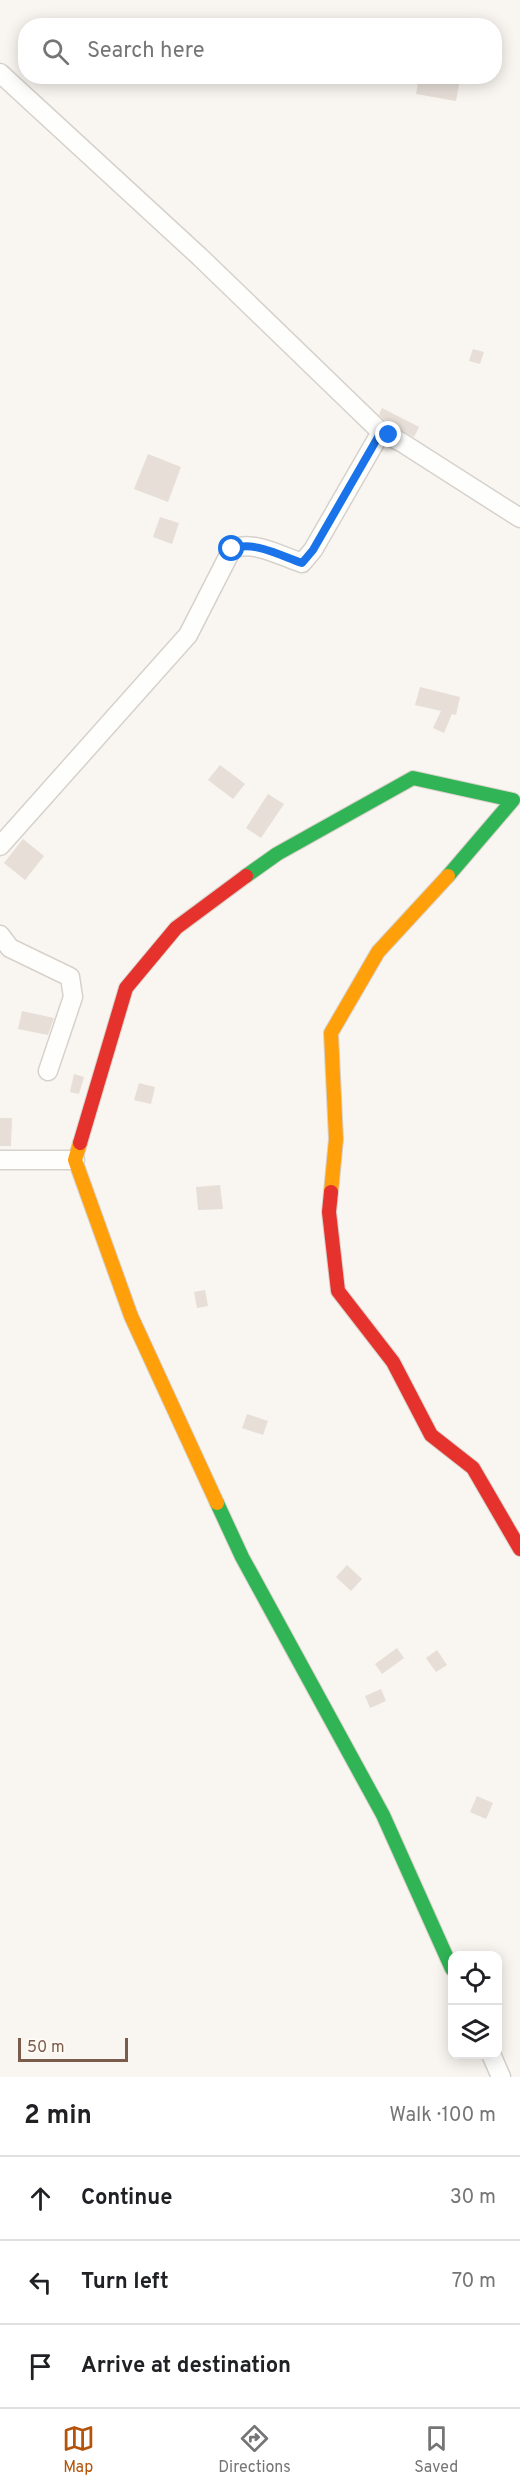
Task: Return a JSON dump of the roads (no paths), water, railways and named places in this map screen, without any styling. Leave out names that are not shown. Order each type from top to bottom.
[{"type":"street","points":[[0,74],[200,257],[381,432],[401,442],[520,518]]},
{"type":"street","points":[[0,846],[188,635],[232,549],[241,545],[251,546],[302,563],[313,550],[381,432]]},
{"type":"street","points":[[448,1958],[383,1815],[242,1557],[131,1316],[75,1160],[126,988],[176,928],[277,854],[413,778],[513,800],[466,856],[378,952],[331,1033],[336,1139],[329,1212],[338,1291],[393,1362],[431,1435],[473,1468],[520,1549]]},
{"type":"street","points":[[0,935],[10,948],[70,977],[73,997],[48,1071]]},
{"type":"street","points":[[0,1160],[75,1160]]},
{"type":"street","points":[[493,2059],[501,2077]]}]
